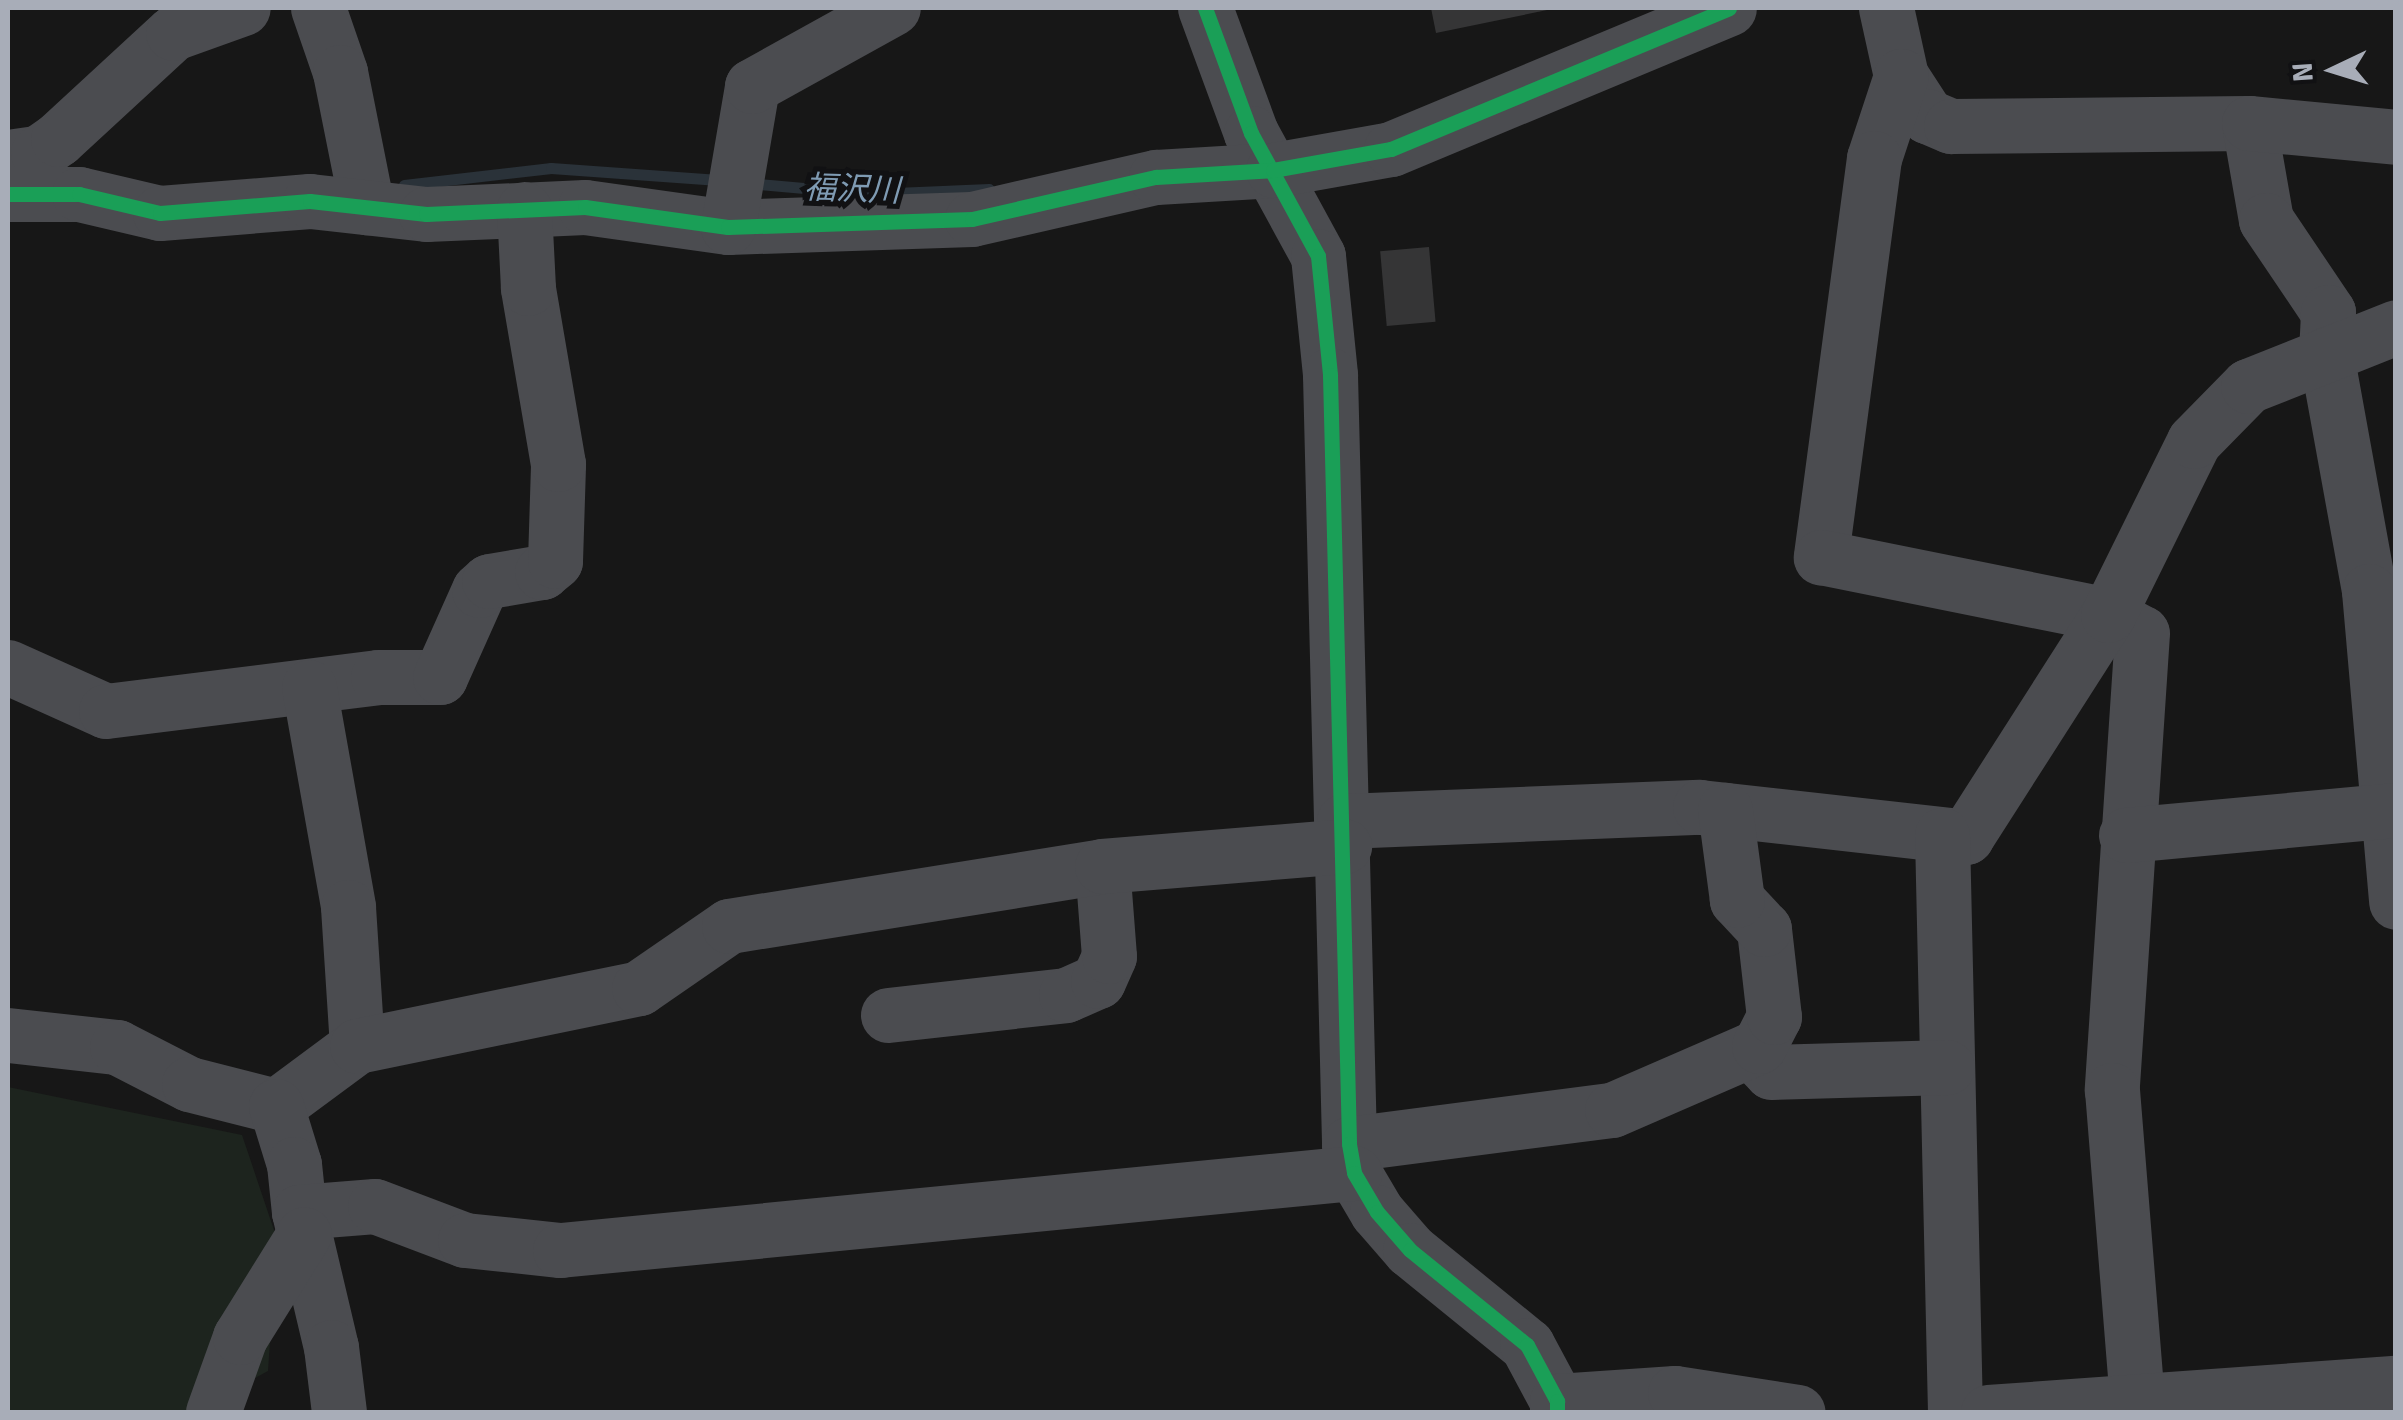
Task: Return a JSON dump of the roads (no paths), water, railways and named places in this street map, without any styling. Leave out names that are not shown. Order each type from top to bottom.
[{"type":"street","points":[[8,157],[38,153],[58,139],[174,33],[243,8]]},
{"type":"street","points":[[318,8],[340,72],[367,208]]},
{"type":"street","points":[[728,227],[752,86],[893,8]]},
{"type":"street","points":[[1205,8],[1251,133],[1318,256],[1330,375],[1352,1159],[1377,1212],[1410,1250],[1527,1345],[1557,1407],[1675,1393],[1798,1412]]},
{"type":"street","points":[[8,194],[79,194],[160,213],[310,201],[426,214],[584,207],[728,227],[972,218],[1156,177],[1272,170],[1391,149],[1729,8]]},
{"type":"street","points":[[1886,8],[1901,76],[1927,116],[1951,126],[2249,123],[2396,138]]},
{"type":"street","points":[[1901,76],[1874,158],[1821,557],[2108,615],[2142,632],[2112,1090],[2138,1407]]},
{"type":"street","points":[[2249,123],[2266,220],[2328,312],[2326,354],[2369,591],[2392,810],[2396,902]]},
{"type":"street","points":[[8,667],[106,711],[378,677],[440,678],[478,590],[490,581],[542,572],[555,561],[558,464],[528,288],[524,209]]},
{"type":"street","points":[[276,1106],[357,1046],[638,988],[729,926],[1102,866],[1344,834],[1700,807],[1966,836],[2108,615],[2194,441],[2248,386],[2396,327]]},
{"type":"street","points":[[308,687],[348,907],[357,1046]]},
{"type":"street","points":[[213,1412],[240,1337],[301,1223],[376,1206],[465,1240],[560,1250],[1352,1159],[1612,1110],[1759,1046],[1774,1017],[1764,929],[1737,900],[1725,810]]},
{"type":"street","points":[[2126,835],[2392,810]]},
{"type":"street","points":[[1942,835],[1954,1412]]},
{"type":"street","points":[[888,1014],[1066,995],[1098,981],[1109,956],[1102,866]]},
{"type":"street","points":[[8,1035],[117,1047],[189,1084],[276,1106]]},
{"type":"street","points":[[1750,1050],[1771,1072],[1947,1068]]},
{"type":"street","points":[[276,1106],[294,1164],[301,1223],[331,1347],[339,1412]]},
{"type":"street","points":[[1988,1412],[2138,1407],[2396,1383]]},
{"type":"waterway","name":"福沢川","points":[[404,185],[551,168],[719,180]]},
{"type":"waterway","name":"福沢川","points":[[748,183],[872,194],[989,189]]}]
